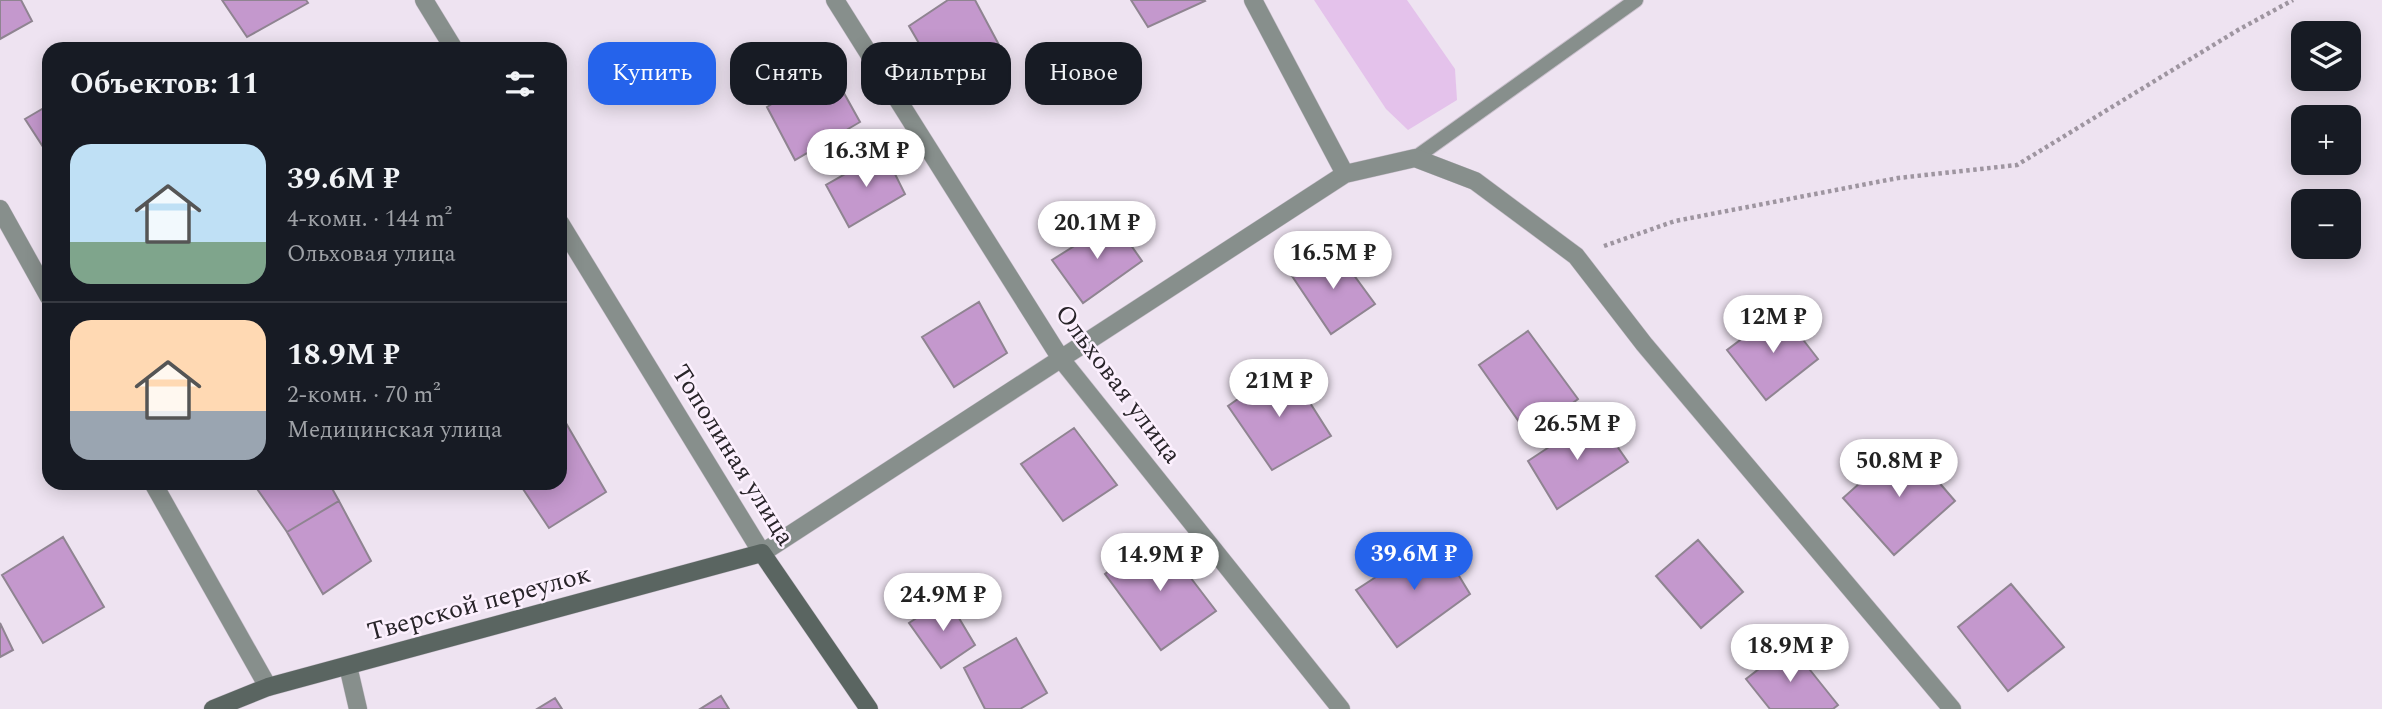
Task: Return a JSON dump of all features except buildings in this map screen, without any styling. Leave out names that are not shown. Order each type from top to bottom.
[{"type":"street","points":[[424,0],[450,42]]},
{"type":"street","name":"Ольховая улица","points":[[835,0],[1061,359],[1341,709]]},
{"type":"street","points":[[1254,0],[1345,174]]},
{"type":"street","points":[[762,553],[1345,174],[1415,159],[1475,181],[1577,256],[1644,344],[1952,709]]},
{"type":"street","points":[[0,209],[42,284]]},
{"type":"street","name":"Тополиная улица","points":[[567,234],[762,553],[869,709]]},
{"type":"street","points":[[157,490],[268,687]]},
{"type":"street","name":"Тверской переулок","points":[[213,709],[268,687],[762,553]]},
{"type":"street","points":[[348,666],[358,709]]},
{"type":"lane","points":[[1415,159],[1636,0]]},
{"type":"path","points":[[1577,256],[1675,221],[1898,178],[2017,165],[2238,30],[2293,0]]},
{"type":"shaded area","points":[[1314,0],[1407,0],[1455,69],[1457,100],[1408,130],[1386,109]]}]
